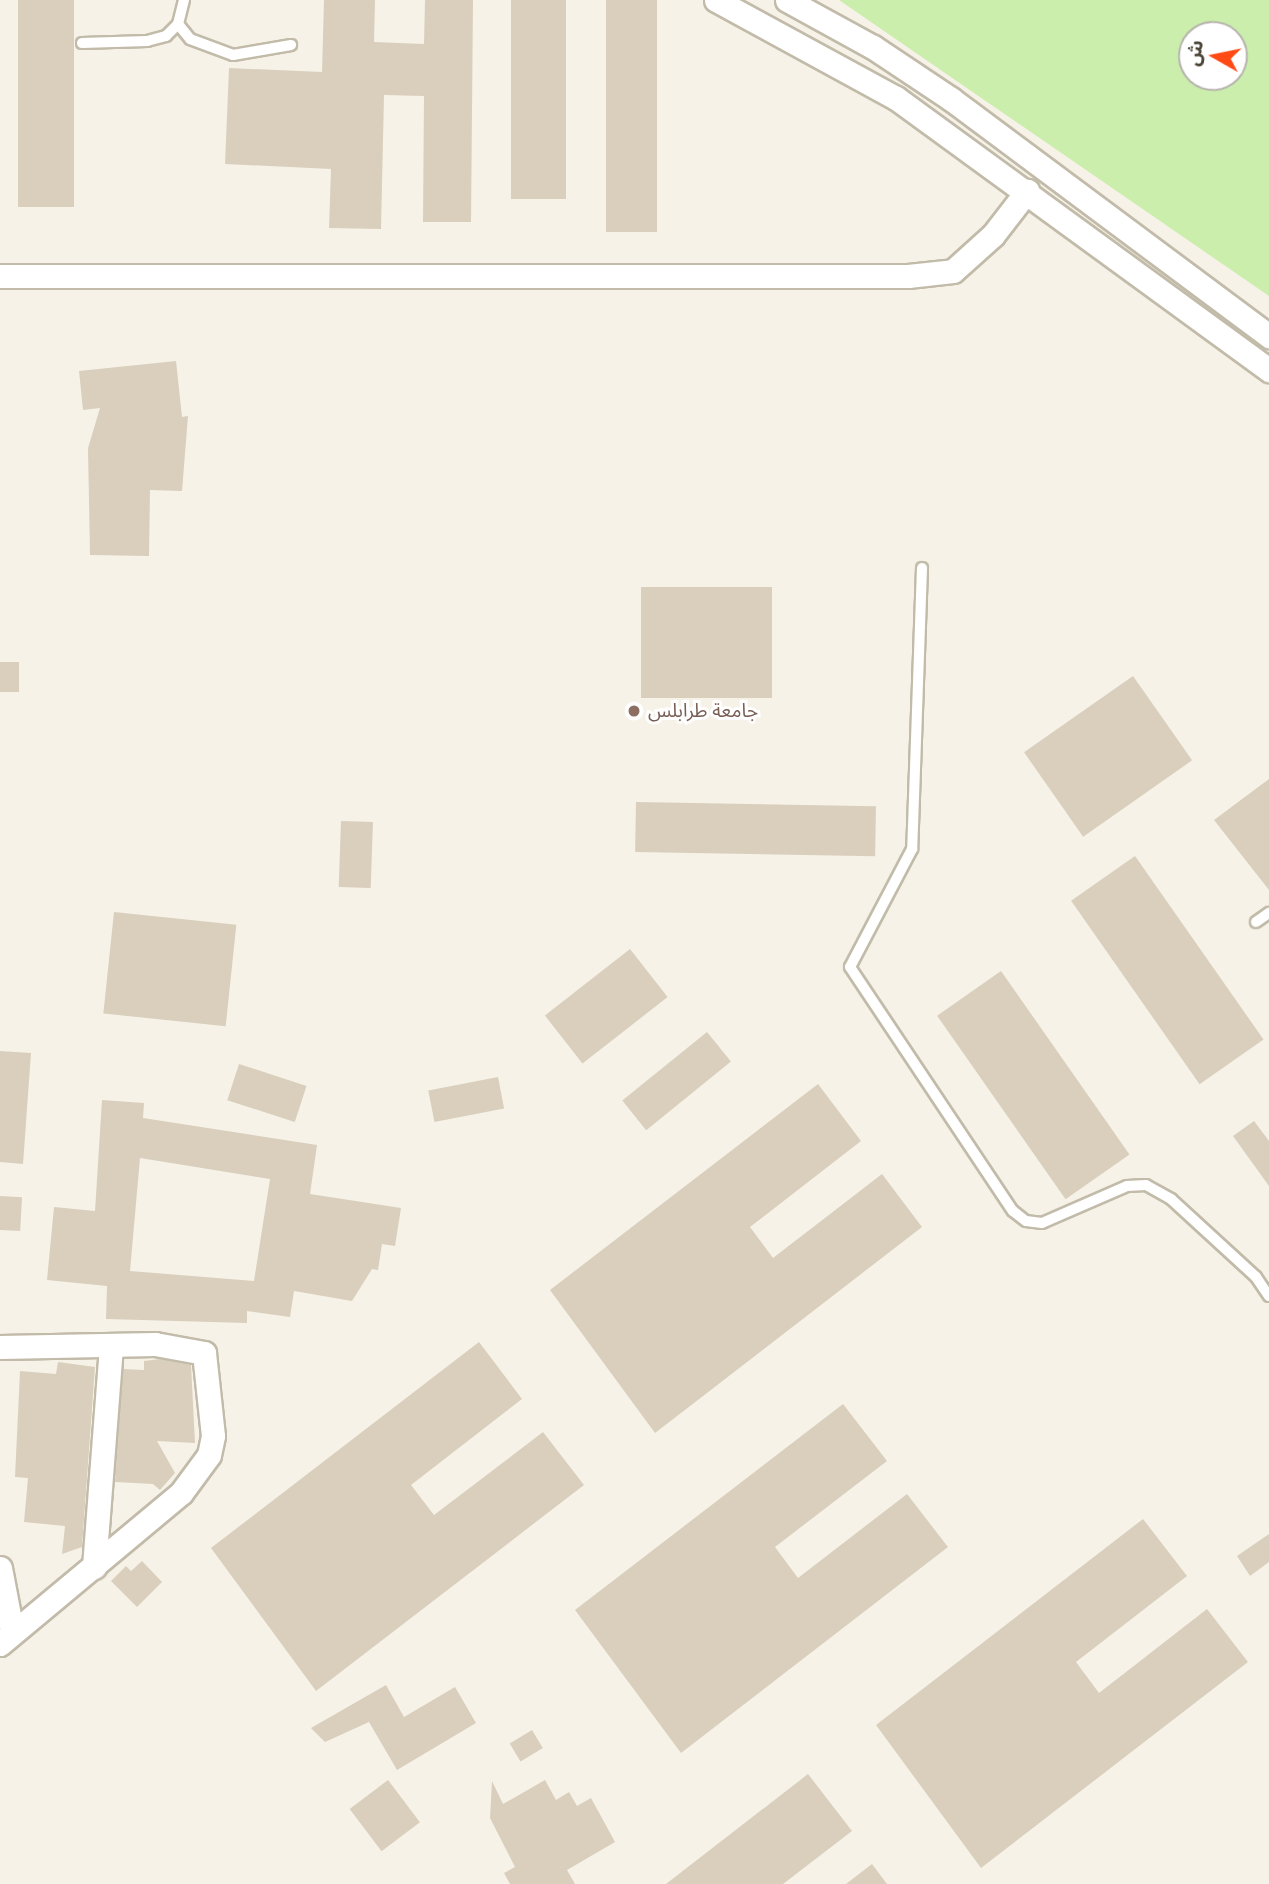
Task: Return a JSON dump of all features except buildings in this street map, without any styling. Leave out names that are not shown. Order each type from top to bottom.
[{"type":"street","points":[[716,0],[896,98],[1269,370]]},
{"type":"street","points":[[787,0],[873,47],[951,99],[1269,336]]},
{"type":"street","points":[[0,276],[908,276],[953,271],[993,234],[1027,191]]},
{"type":"street","points":[[0,1347],[111,1348],[164,1345],[204,1353],[214,1436],[209,1455],[181,1493],[6,1637]]},
{"type":"street","points":[[94,1567],[111,1348]]},
{"type":"street","points":[[0,1568],[6,1637]]},
{"type":"lane","points":[[82,43],[147,41],[166,36],[178,24],[184,0]]},
{"type":"lane","points":[[178,24],[190,39],[233,55],[291,45]]},
{"type":"lane","points":[[922,568],[912,849],[850,967],[1013,1211],[1026,1221],[1042,1223],[1127,1186],[1146,1185],[1190,1216],[1256,1277],[1269,1296]]},
{"type":"lane","points":[[1256,922],[1269,913]]},
{"type":"green space","points":[[839,0],[1269,0],[1269,296]]},
{"type":"place","name":"جامعة طرابلس","points":[[634,711]]}]
